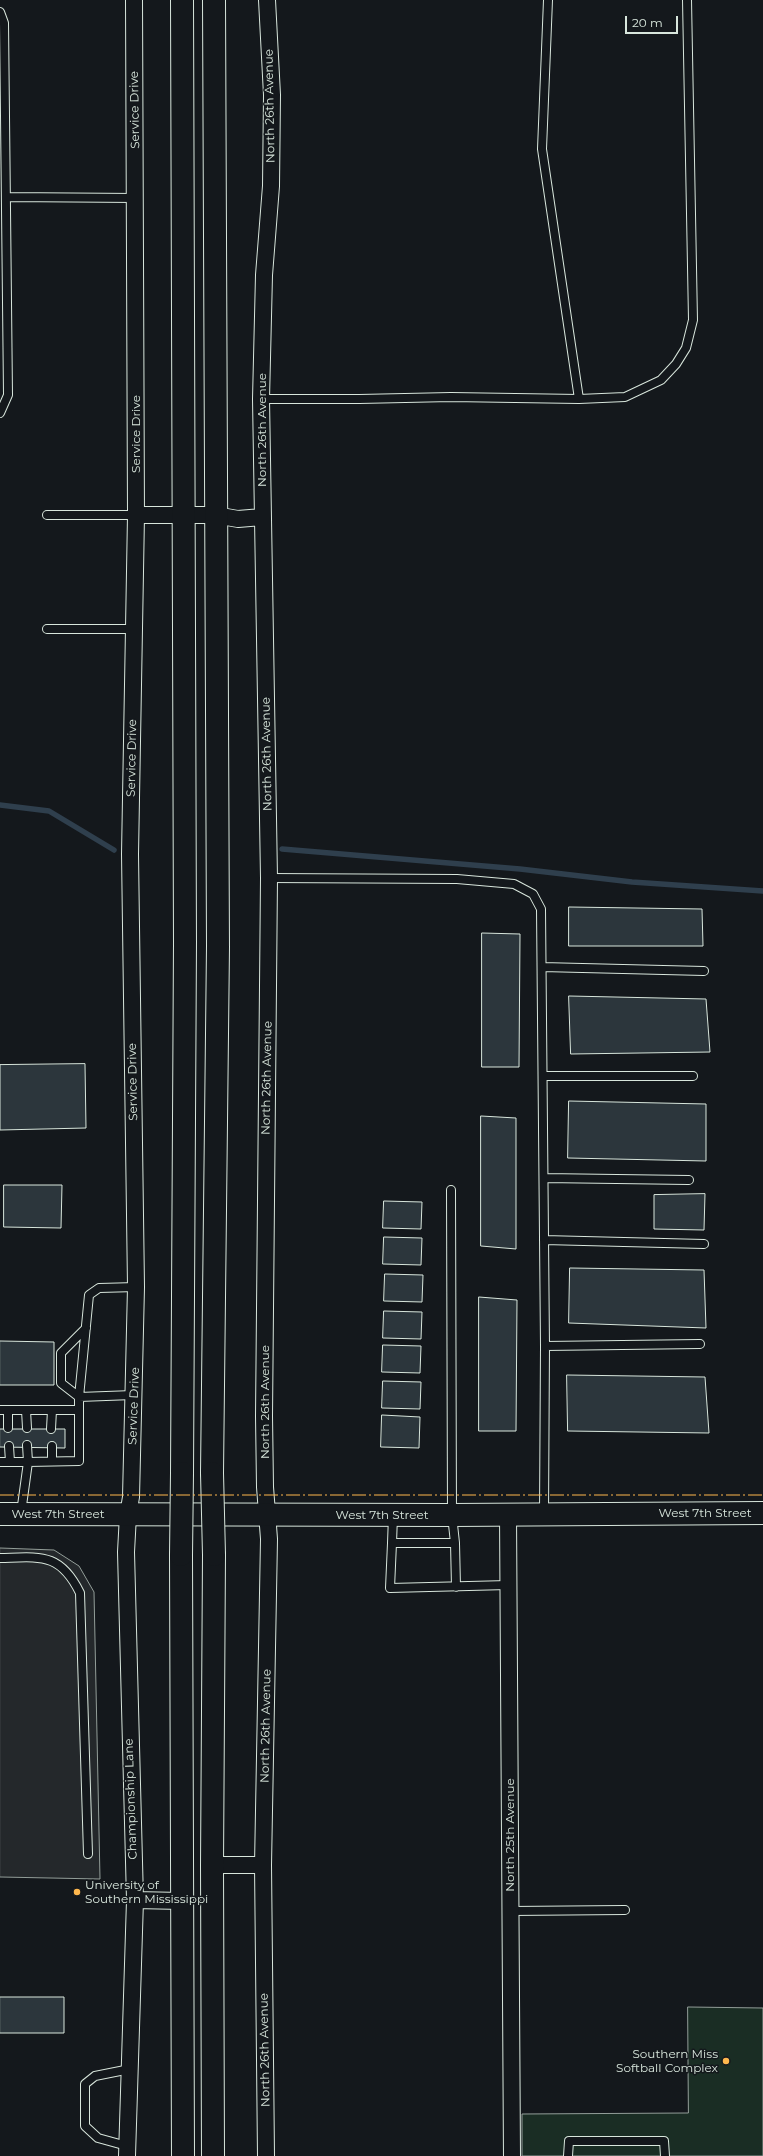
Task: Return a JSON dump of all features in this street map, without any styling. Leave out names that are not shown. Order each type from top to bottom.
[{"type":"main road","points":[[182,0],[185,949],[181,1555],[182,2156]]},
{"type":"main road","points":[[213,2156],[212,1864],[214,1555],[212,1474],[218,954],[214,0]]},
{"type":"main road","name":"West 7th Street","points":[[11,1514],[452,1516],[508,1514],[763,1513]]},
{"type":"street","name":"Service Drive","points":[[128,1515],[131,1497],[136,1287],[130,854],[136,515],[136,198],[134,0]]},
{"type":"street","name":"North 26th Avenue","points":[[266,2156],[263,1865],[269,1547],[264,1416],[269,878],[261,399],[264,275],[271,186],[272,95],[267,0]]},
{"type":"street","points":[[136,515],[215,515],[238,519],[262,517]]},
{"type":"street","name":"North 25th Avenue","points":[[508,1514],[512,2156]]},
{"type":"street","name":"Championship Lane","points":[[127,2151],[134,1900],[126,1552],[128,1515]]},
{"type":"street","points":[[212,1864],[263,1865]]},
{"type":"street","points":[[134,1900],[182,1901]]},
{"type":"lane","points":[[548,0],[542,149],[579,400]]},
{"type":"lane","points":[[261,399],[359,400],[451,396],[579,400],[625,397],[661,380],[676,364],[686,348],[694,320],[687,0]]},
{"type":"lane","points":[[0,12],[4,23],[8,395],[0,413]]},
{"type":"lane","points":[[7,197],[136,198]]},
{"type":"lane","points":[[47,515],[136,515]]},
{"type":"lane","points":[[47,629],[134,629]]},
{"type":"lane","points":[[269,878],[457,879],[514,884],[533,894],[541,908],[545,1346],[544,1514]]},
{"type":"lane","points":[[542,967],[704,971]]},
{"type":"lane","points":[[543,1076],[693,1076]]},
{"type":"lane","points":[[544,1178],[689,1180]]},
{"type":"lane","points":[[451,1190],[452,1516],[455,1543],[456,1586]]},
{"type":"lane","points":[[544,1240],[704,1244]]},
{"type":"lane","points":[[0,1462],[79,1461],[78,1410],[89,1295],[99,1288],[136,1287]]},
{"type":"lane","points":[[86,1328],[61,1353],[61,1383],[79,1397],[133,1394]]},
{"type":"lane","points":[[545,1346],[700,1344]]},
{"type":"lane","points":[[8,1428],[4,1410],[78,1410]]},
{"type":"lane","points":[[26,1410],[27,1428]]},
{"type":"lane","points":[[52,1410],[52,1429]]},
{"type":"lane","points":[[11,1514],[28,1462],[27,1445]]},
{"type":"lane","points":[[9,1446],[10,1462]]},
{"type":"lane","points":[[52,1446],[52,1461]]},
{"type":"lane","points":[[393,1516],[390,1588],[508,1585]]},
{"type":"lane","points":[[392,1543],[455,1543]]},
{"type":"lane","points":[[0,1558],[45,1557],[72,1576],[80,1593],[88,1854]]},
{"type":"lane","points":[[510,1911],[625,1910]]},
{"type":"lane","points":[[127,2151],[98,2138],[85,2126],[85,2084],[95,2076],[130,2069]]},
{"type":"lane","points":[[568,2156],[569,2141],[664,2141],[665,2156]]},
{"type":"green space","name":"Southern Miss Softball Complex","points":[[688,2007],[763,2008],[763,2156],[522,2156],[522,2114],[688,2113]]},
{"type":"shaded area","points":[[0,1548],[54,1550],[79,1566],[94,1592],[100,1879],[0,1877]]},
{"type":"building","points":[[569,907],[702,909],[703,946],[569,946]]},
{"type":"building","points":[[482,933],[520,934],[519,1067],[482,1067]]},
{"type":"building","points":[[569,996],[706,999],[710,1052],[571,1054]]},
{"type":"building","points":[[85,1064],[86,1128],[0,1130],[0,1065]]},
{"type":"building","points":[[569,1101],[706,1104],[706,1161],[568,1158]]},
{"type":"building","points":[[481,1116],[516,1118],[516,1249],[481,1246]]},
{"type":"building","points":[[4,1185],[62,1185],[61,1228],[4,1227]]},
{"type":"building","points":[[705,1194],[704,1230],[654,1229],[654,1195]]},
{"type":"building","points":[[384,1201],[422,1202],[421,1229],[383,1228]]},
{"type":"building","points":[[384,1237],[422,1238],[421,1265],[383,1264]]},
{"type":"building","points":[[570,1268],[704,1270],[706,1328],[569,1323]]},
{"type":"building","points":[[385,1274],[423,1275],[422,1302],[384,1301]]},
{"type":"building","points":[[479,1297],[517,1300],[516,1431],[479,1431]]},
{"type":"building","points":[[384,1311],[422,1312],[421,1339],[383,1338]]},
{"type":"building","points":[[0,1341],[54,1342],[54,1385],[0,1385]]},
{"type":"building","points":[[383,1345],[421,1346],[420,1373],[382,1372]]},
{"type":"building","points":[[567,1375],[705,1377],[709,1433],[568,1431]]},
{"type":"building","points":[[383,1381],[421,1382],[420,1409],[382,1408]]},
{"type":"building","points":[[382,1415],[420,1417],[419,1448],[381,1447]]},
{"type":"building","points":[[0,1429],[65,1429],[65,1448],[0,1447]]},
{"type":"building","points":[[0,1997],[64,1997],[64,2033],[0,2033]]},
{"type":"waterway","points":[[0,805],[49,811],[114,850]]},
{"type":"waterway","points":[[282,849],[520,869],[632,882],[763,891]]},
{"type":"power","points":[[0,1495],[763,1495]]},
{"type":"place","name":"University of Southern Mississippi","points":[[77,1892]]},
{"type":"place","name":"Southern Miss Softball Complex","points":[[726,2061]]}]
